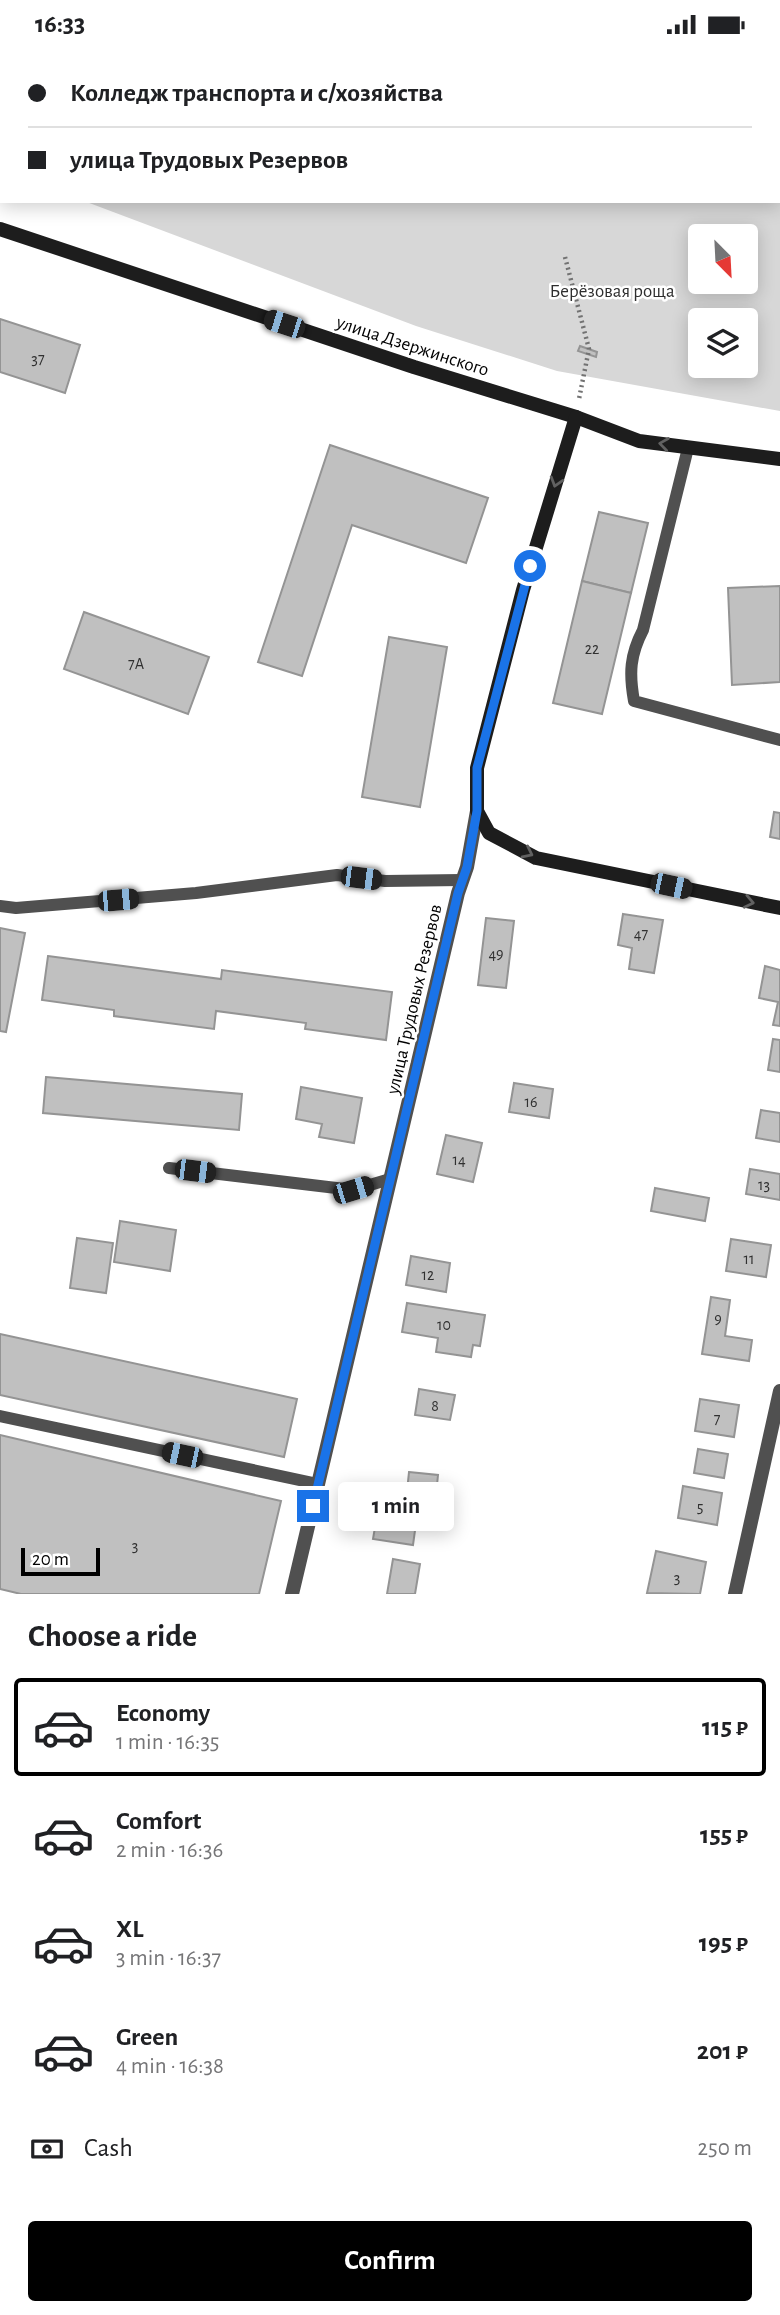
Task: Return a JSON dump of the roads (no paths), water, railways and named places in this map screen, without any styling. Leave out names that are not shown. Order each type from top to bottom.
[{"type":"main road","name":"улица Дзержинского","points":[[0,229],[414,367],[576,417],[639,441],[780,459]]},
{"type":"main road","name":"улица Трудовых Резервов","points":[[477,811],[476,784],[480,756],[523,590],[576,417]]},
{"type":"main road","points":[[477,811],[489,832],[536,858],[780,908]]},
{"type":"street","name":"улица Трудовых Резервов","points":[[292,1594],[477,811]]},
{"type":"street","points":[[735,1594],[780,1391]]},
{"type":"lane","points":[[688,448],[643,630],[632,652],[629,673],[634,701],[780,740]]},
{"type":"lane","points":[[0,906],[16,908],[196,893],[337,876],[385,881],[462,880]]},
{"type":"lane","points":[[169,1168],[353,1190],[390,1179]]},
{"type":"lane","points":[[0,1416],[318,1484]]},
{"type":"park label","name":"Берёзовая роща","points":[[612,290]]}]
